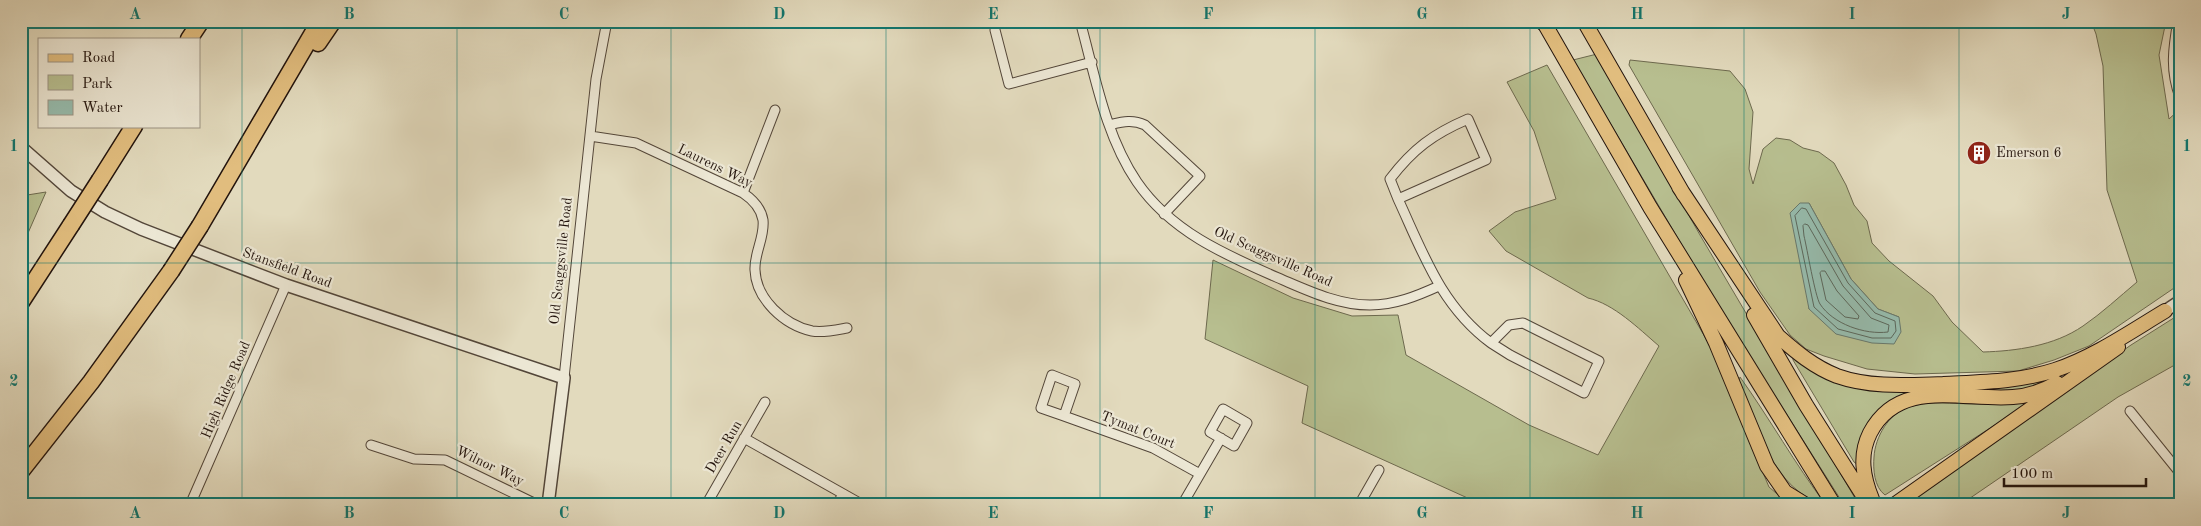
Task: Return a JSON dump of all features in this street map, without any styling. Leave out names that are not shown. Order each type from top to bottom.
[{"type":"highway","points":[[191,38],[200,21]]},
{"type":"highway","points":[[21,471],[92,382],[171,271],[262,122],[320,21]]},
{"type":"highway","points":[[262,122],[333,21]]},
{"type":"highway","points":[[21,302],[133,128]]},
{"type":"main road","points":[[1543,21],[1650,207],[1834,505]]},
{"type":"main road","points":[[1584,21],[1806,406],[1869,505]]},
{"type":"main road","points":[[1679,187],[1778,336],[1798,354],[1818,367],[1838,376],[1868,383],[1906,385],[2004,381],[2028,377],[2056,370],[2082,358],[2165,311]]},
{"type":"main road","points":[[1650,207],[1716,343],[1767,466],[1785,492],[1806,505]]},
{"type":"main road","points":[[1894,505],[2098,362],[2165,311]]},
{"type":"main road","points":[[1874,505],[1863,472],[1863,454],[1870,432],[1884,412],[1898,404],[1929,395],[1994,398],[2032,394],[2051,387],[2098,362]]},
{"type":"street","name":"Old Scaggsville Road","points":[[548,505],[564,378],[596,80],[607,21]]},
{"type":"street","name":"Old Scaggsville Road","points":[[1080,21],[1109,125],[1119,151],[1132,174],[1164,214],[1200,241],[1218,251],[1321,296],[1340,302],[1386,304],[1418,296],[1439,286]]},
{"type":"street","points":[[2178,21],[2172,57],[2176,88],[2180,97]]},
{"type":"street","points":[[994,30],[1009,84],[1092,62]]},
{"type":"street","points":[[743,193],[775,110]]},
{"type":"street","points":[[1398,198],[1486,160],[1468,119],[1424,142],[1406,158],[1390,179],[1398,198],[1439,286],[1463,318],[1491,343],[1510,355],[1584,393],[1599,361],[1523,323],[1509,325],[1491,343]]},
{"type":"street","points":[[1109,125],[1126,121],[1137,121],[1144,125],[1200,176],[1164,214]]},
{"type":"street","name":"Laurens Way","points":[[590,136],[636,143],[743,193],[753,200],[763,220],[755,270],[758,286],[766,302],[786,319],[812,331],[847,328]]},
{"type":"street","name":"Stansfield Road","points":[[21,147],[71,191],[105,212],[141,229],[286,285],[564,378]]},
{"type":"street","name":"High Ridge Road","points":[[190,505],[286,285]]},
{"type":"street","points":[[2165,311],[2180,301]]},
{"type":"street","name":"Tymat Court","points":[[1064,416],[1075,384],[1052,375],[1041,408],[1153,448],[1200,474]]},
{"type":"street","name":"Deer Run","points":[[706,505],[765,402]]},
{"type":"street","points":[[2130,411],[2180,474]]},
{"type":"street","points":[[744,438],[863,505]]},
{"type":"street","points":[[1182,505],[1221,438]]},
{"type":"street","name":"Wilnor Way","points":[[371,445],[414,459],[446,460],[538,505]]},
{"type":"street","points":[[1359,505],[1379,470]]},
{"type":"street","points":[[837,505],[843,494]]},
{"type":"green space","points":[[2091,21],[2166,21],[2159,55],[2169,119],[2180,109],[2180,284],[2089,346],[2054,360],[2018,371],[1915,374],[1867,369],[1806,349],[1790,335],[1760,292],[1629,65],[1630,60],[1730,71],[1745,89],[1753,112],[1749,169],[1753,184],[1763,149],[1776,138],[1790,140],[1803,148],[1819,152],[1834,163],[1854,205],[1867,221],[1872,243],[1889,261],[1933,296],[1952,322],[1983,352],[2021,349],[2047,343],[2072,333],[2097,316],[2137,282],[2107,190],[2103,66]],"holes":[[[1809,203],[1851,279],[1878,309],[1899,317],[1809,309]]]},
{"type":"green space","points":[[1597,54],[1700,235],[1859,505],[1844,505],[1713,298],[1573,60]]},
{"type":"green space","points":[[1547,65],[1709,344],[1769,487],[1790,505],[1483,505],[1302,423],[1308,386],[1205,339],[1213,260],[1293,298],[1352,316],[1398,315],[1406,355],[1529,425],[1598,455],[1659,346],[1616,311],[1588,298],[1506,251],[1489,231],[1515,212],[1556,199],[1534,131],[1507,82]]},
{"type":"green space","points":[[46,192],[21,249],[21,196]]},
{"type":"green space","points":[[2180,314],[2180,362],[2118,397],[1960,505],[1902,505],[2131,345]]},
{"type":"green space","points":[[1793,356],[1847,384],[2066,373],[2043,386],[2020,392],[1891,402],[1858,465],[1854,462],[1793,360]]},
{"type":"green space","points":[[1740,377],[1826,505],[1808,497],[1792,486],[1769,455],[1739,381]]},
{"type":"green space","points":[[2027,402],[2028,404],[1885,495],[1878,487],[1874,467],[1877,442],[1889,420],[1902,410],[1917,405],[1933,403],[1981,404]]},
{"type":"water","points":[[1800,203],[1809,203],[1851,279],[1878,309],[1899,317],[1901,332],[1894,344],[1872,343],[1836,334],[1809,309],[1790,213]]},
{"type":"waterway","points":[[21,184],[26,178]]},
{"type":"place","name":"Emerson 6","points":[[1979,153]]}]
